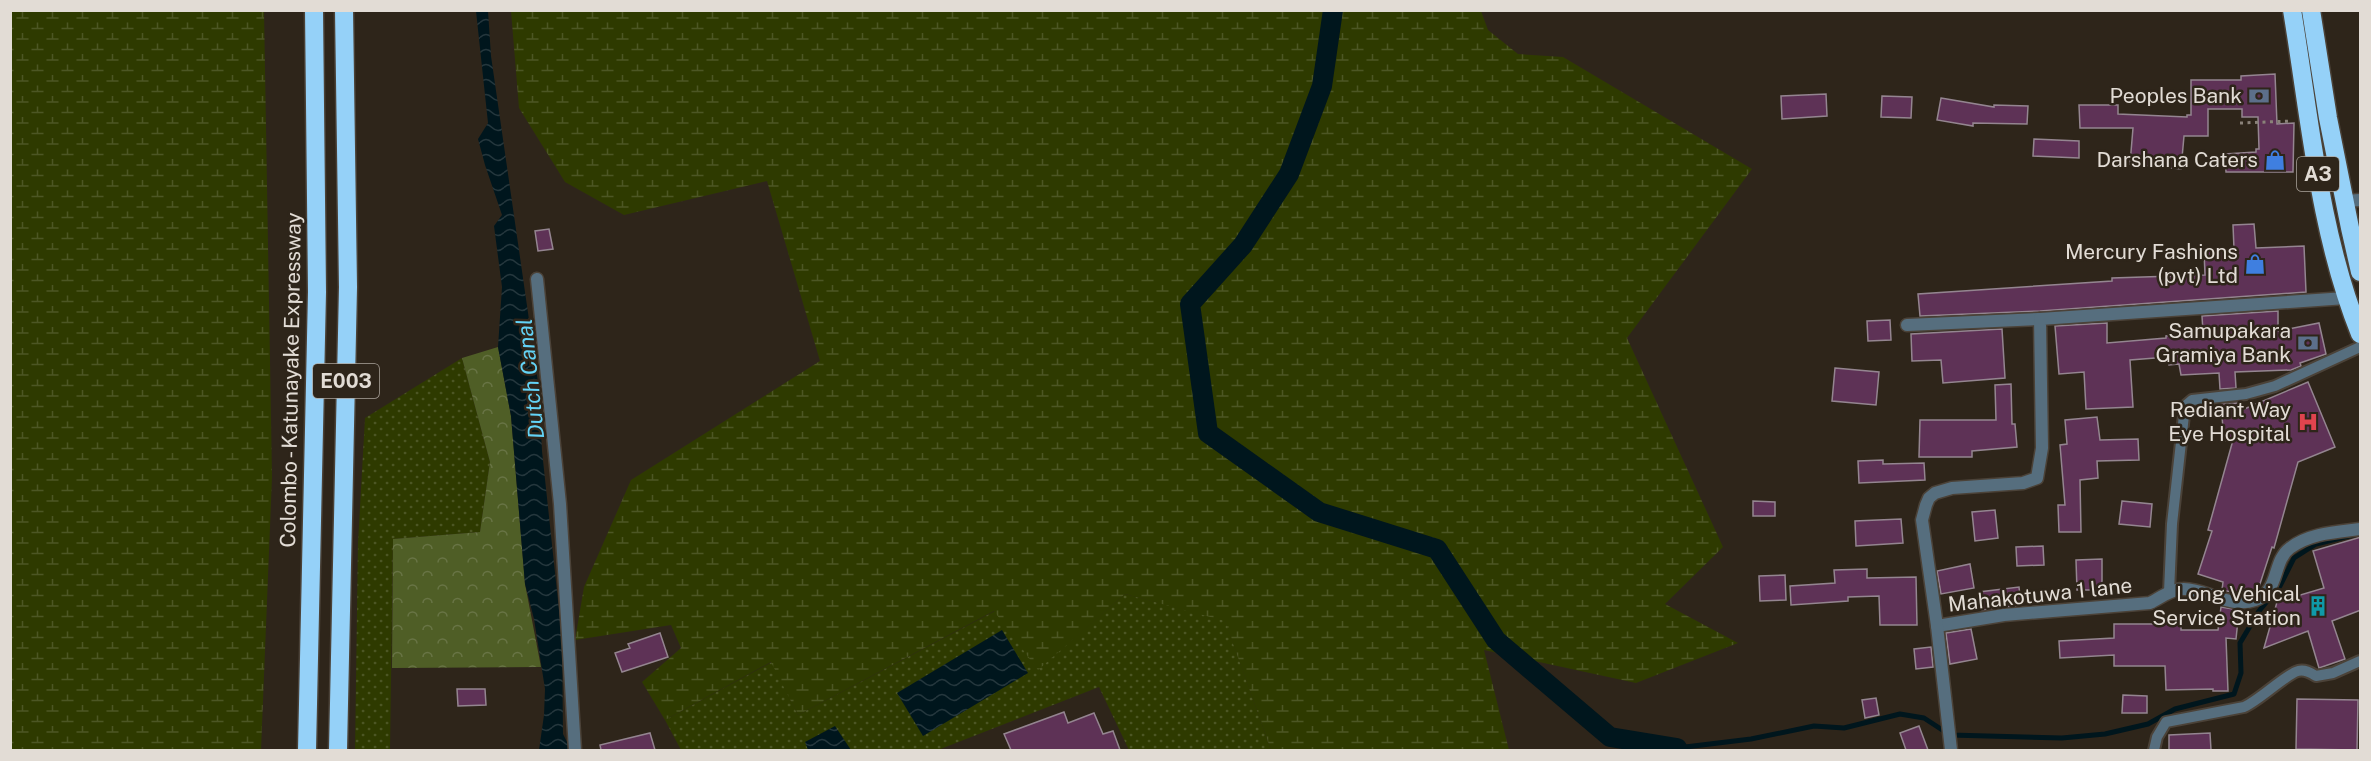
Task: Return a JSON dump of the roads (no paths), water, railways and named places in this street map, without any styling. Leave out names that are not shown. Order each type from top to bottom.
[{"type":"highway","name":"Colombo - Katunayake Expressway","points":[[307,750],[317,292],[314,10]]},
{"type":"highway","name":"E003","points":[[338,750],[348,287],[344,10]]},
{"type":"highway","name":"A3","points":[[2292,10],[2328,225],[2346,298],[2361,334]]},
{"type":"highway","name":"A3","points":[[2311,10],[2328,118],[2353,200],[2361,272]]},
{"type":"street","points":[[537,279],[560,504],[575,750]]},
{"type":"street","points":[[1907,325],[2040,319],[2346,298]]},
{"type":"street","points":[[1951,750],[1922,520],[1929,498],[1935,493],[1952,488],[2023,483],[2037,478],[2042,448],[2040,319]]},
{"type":"street","name":"Mahakotuwa 1 lane","points":[[1937,626],[2004,615],[2150,603],[2169,592],[2184,588],[2236,602],[2254,600],[2270,590],[2285,554],[2290,548],[2318,534],[2361,529]]},
{"type":"lane","points":[[2169,592],[2172,524],[2185,406],[2192,400],[2246,394],[2275,387],[2361,347]]},
{"type":"lane","points":[[2154,750],[2157,736],[2166,722],[2244,707],[2254,703],[2297,670],[2309,671],[2316,676],[2333,673],[2361,661]]},
{"type":"water","name":"Dutch Canal","points":[[476,11],[488,11],[491,56],[539,389],[542,451],[562,638],[563,734],[571,750],[539,750],[545,689],[534,619],[525,584],[511,416],[498,347],[502,287],[494,226],[502,215],[478,139],[488,123]]},
{"type":"water","points":[[1002,630],[1028,673],[923,736],[897,693]]},
{"type":"water","points":[[835,726],[851,750],[808,750],[805,742]]},
{"type":"waterway","points":[[1333,10],[1322,86],[1289,174],[1243,245],[1190,304],[1208,433],[1319,512],[1437,549],[1496,640],[1610,737],[1678,750]]},
{"type":"waterway","points":[[1677,748],[1751,739],[1814,726],[1844,728],[1900,714],[1924,718],[1950,735],[2062,738],[2105,734],[2148,724],[2175,709],[2234,694],[2241,673],[2240,643],[2259,611],[2280,586],[2294,558],[2316,544],[2353,535]]},
{"type":"place","name":"Peoples Bank","points":[[2259,96]]},
{"type":"place","name":"Darshana Caters","points":[[2275,160]]},
{"type":"place","name":"Mercury Fashions (pvt) Ltd","points":[[2255,264]]},
{"type":"place","name":"Samupakara Gramiya Bank","points":[[2308,343]]},
{"type":"place","name":"Rediant Way Eye Hospital","points":[[2308,422]]},
{"type":"place","name":"Long Vehical Service Station","points":[[2318,606]]}]
